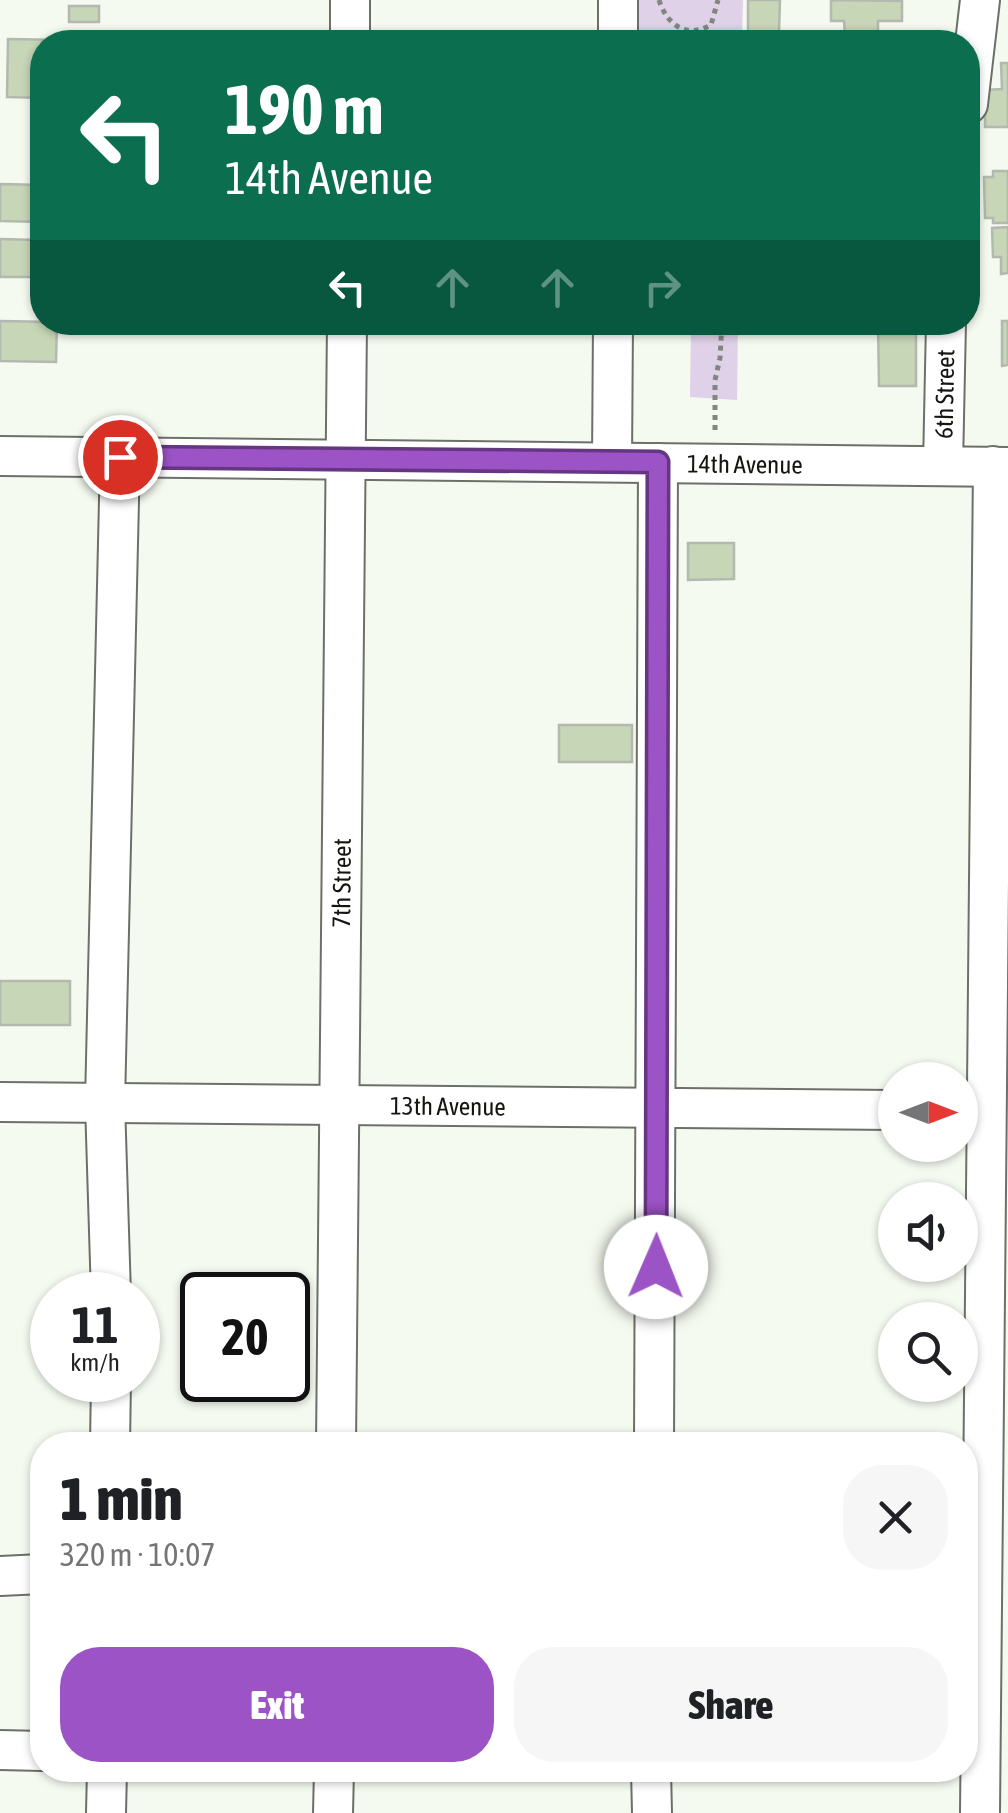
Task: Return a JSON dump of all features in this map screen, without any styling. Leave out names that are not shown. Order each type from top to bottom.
[{"type":"street","points":[[350,0],[350,30]]},
{"type":"street","points":[[618,0],[618,30]]},
{"type":"street","points":[[977,30],[980,0]]},
{"type":"street","name":"7th Street","points":[[336,1432],[347,335]]},
{"type":"street","points":[[612,462],[614,335]]},
{"type":"street","name":"6th Street","points":[[943,466],[946,335]]},
{"type":"street","name":"14th Avenue","points":[[0,456],[1000,466]]},
{"type":"street","points":[[111,1272],[104,1103],[120,457]]},
{"type":"street","points":[[654,1432],[658,462]]},
{"type":"street","points":[[980,1813],[985,1755],[985,1111],[1000,466]]},
{"type":"street","name":"13th Avenue","points":[[0,1102],[878,1110]]},
{"type":"street","points":[[110,1432],[111,1402]]},
{"type":"street","points":[[0,1576],[30,1575]]},
{"type":"street","points":[[0,1750],[30,1751]]},
{"type":"street","points":[[106,1782],[106,1813]]},
{"type":"street","points":[[334,1782],[334,1813]]},
{"type":"street","points":[[652,1782],[652,1813]]},
{"type":"path","points":[[659,0],[667,19],[678,29],[690,30],[711,24],[718,0]]},
{"type":"path","points":[[715,463],[715,380],[721,335]]},
{"type":"shaded area","points":[[631,0],[743,0],[742,30],[630,30]]},
{"type":"shaded area","points":[[691,335],[738,335],[737,400],[690,397]]},
{"type":"building","points":[[748,0],[780,0],[779,30],[748,30]]},
{"type":"building","points":[[831,0],[902,1],[902,21],[878,21],[878,30],[845,30],[844,21],[831,21]]},
{"type":"building","points":[[69,6],[99,6],[99,22],[69,22]]},
{"type":"building","points":[[8,39],[30,39],[30,98],[7,97]]},
{"type":"building","points":[[1001,63],[1008,63],[1008,127],[985,127],[985,90],[1002,89]]},
{"type":"building","points":[[993,171],[1008,171],[1008,223],[993,223],[993,218],[985,218],[984,177],[993,177]]},
{"type":"building","points":[[0,184],[30,185],[30,222],[0,221]]},
{"type":"building","points":[[1008,227],[1008,273],[1001,274],[1001,257],[993,257],[992,228]]},
{"type":"building","points":[[0,239],[30,240],[30,277],[0,277]]},
{"type":"building","points":[[0,321],[30,322],[30,335],[57,335],[56,362],[0,361]]},
{"type":"building","points":[[1002,321],[1008,321],[1008,365],[1002,366]]},
{"type":"building","points":[[878,335],[916,335],[916,386],[879,386]]},
{"type":"building","points":[[688,543],[734,543],[734,579],[688,580]]},
{"type":"building","points":[[559,725],[632,725],[632,762],[559,762]]},
{"type":"building","points":[[0,981],[70,981],[70,1025],[0,1025]]},
{"type":"route","points":[[120,457],[658,462],[656,1267]]}]
